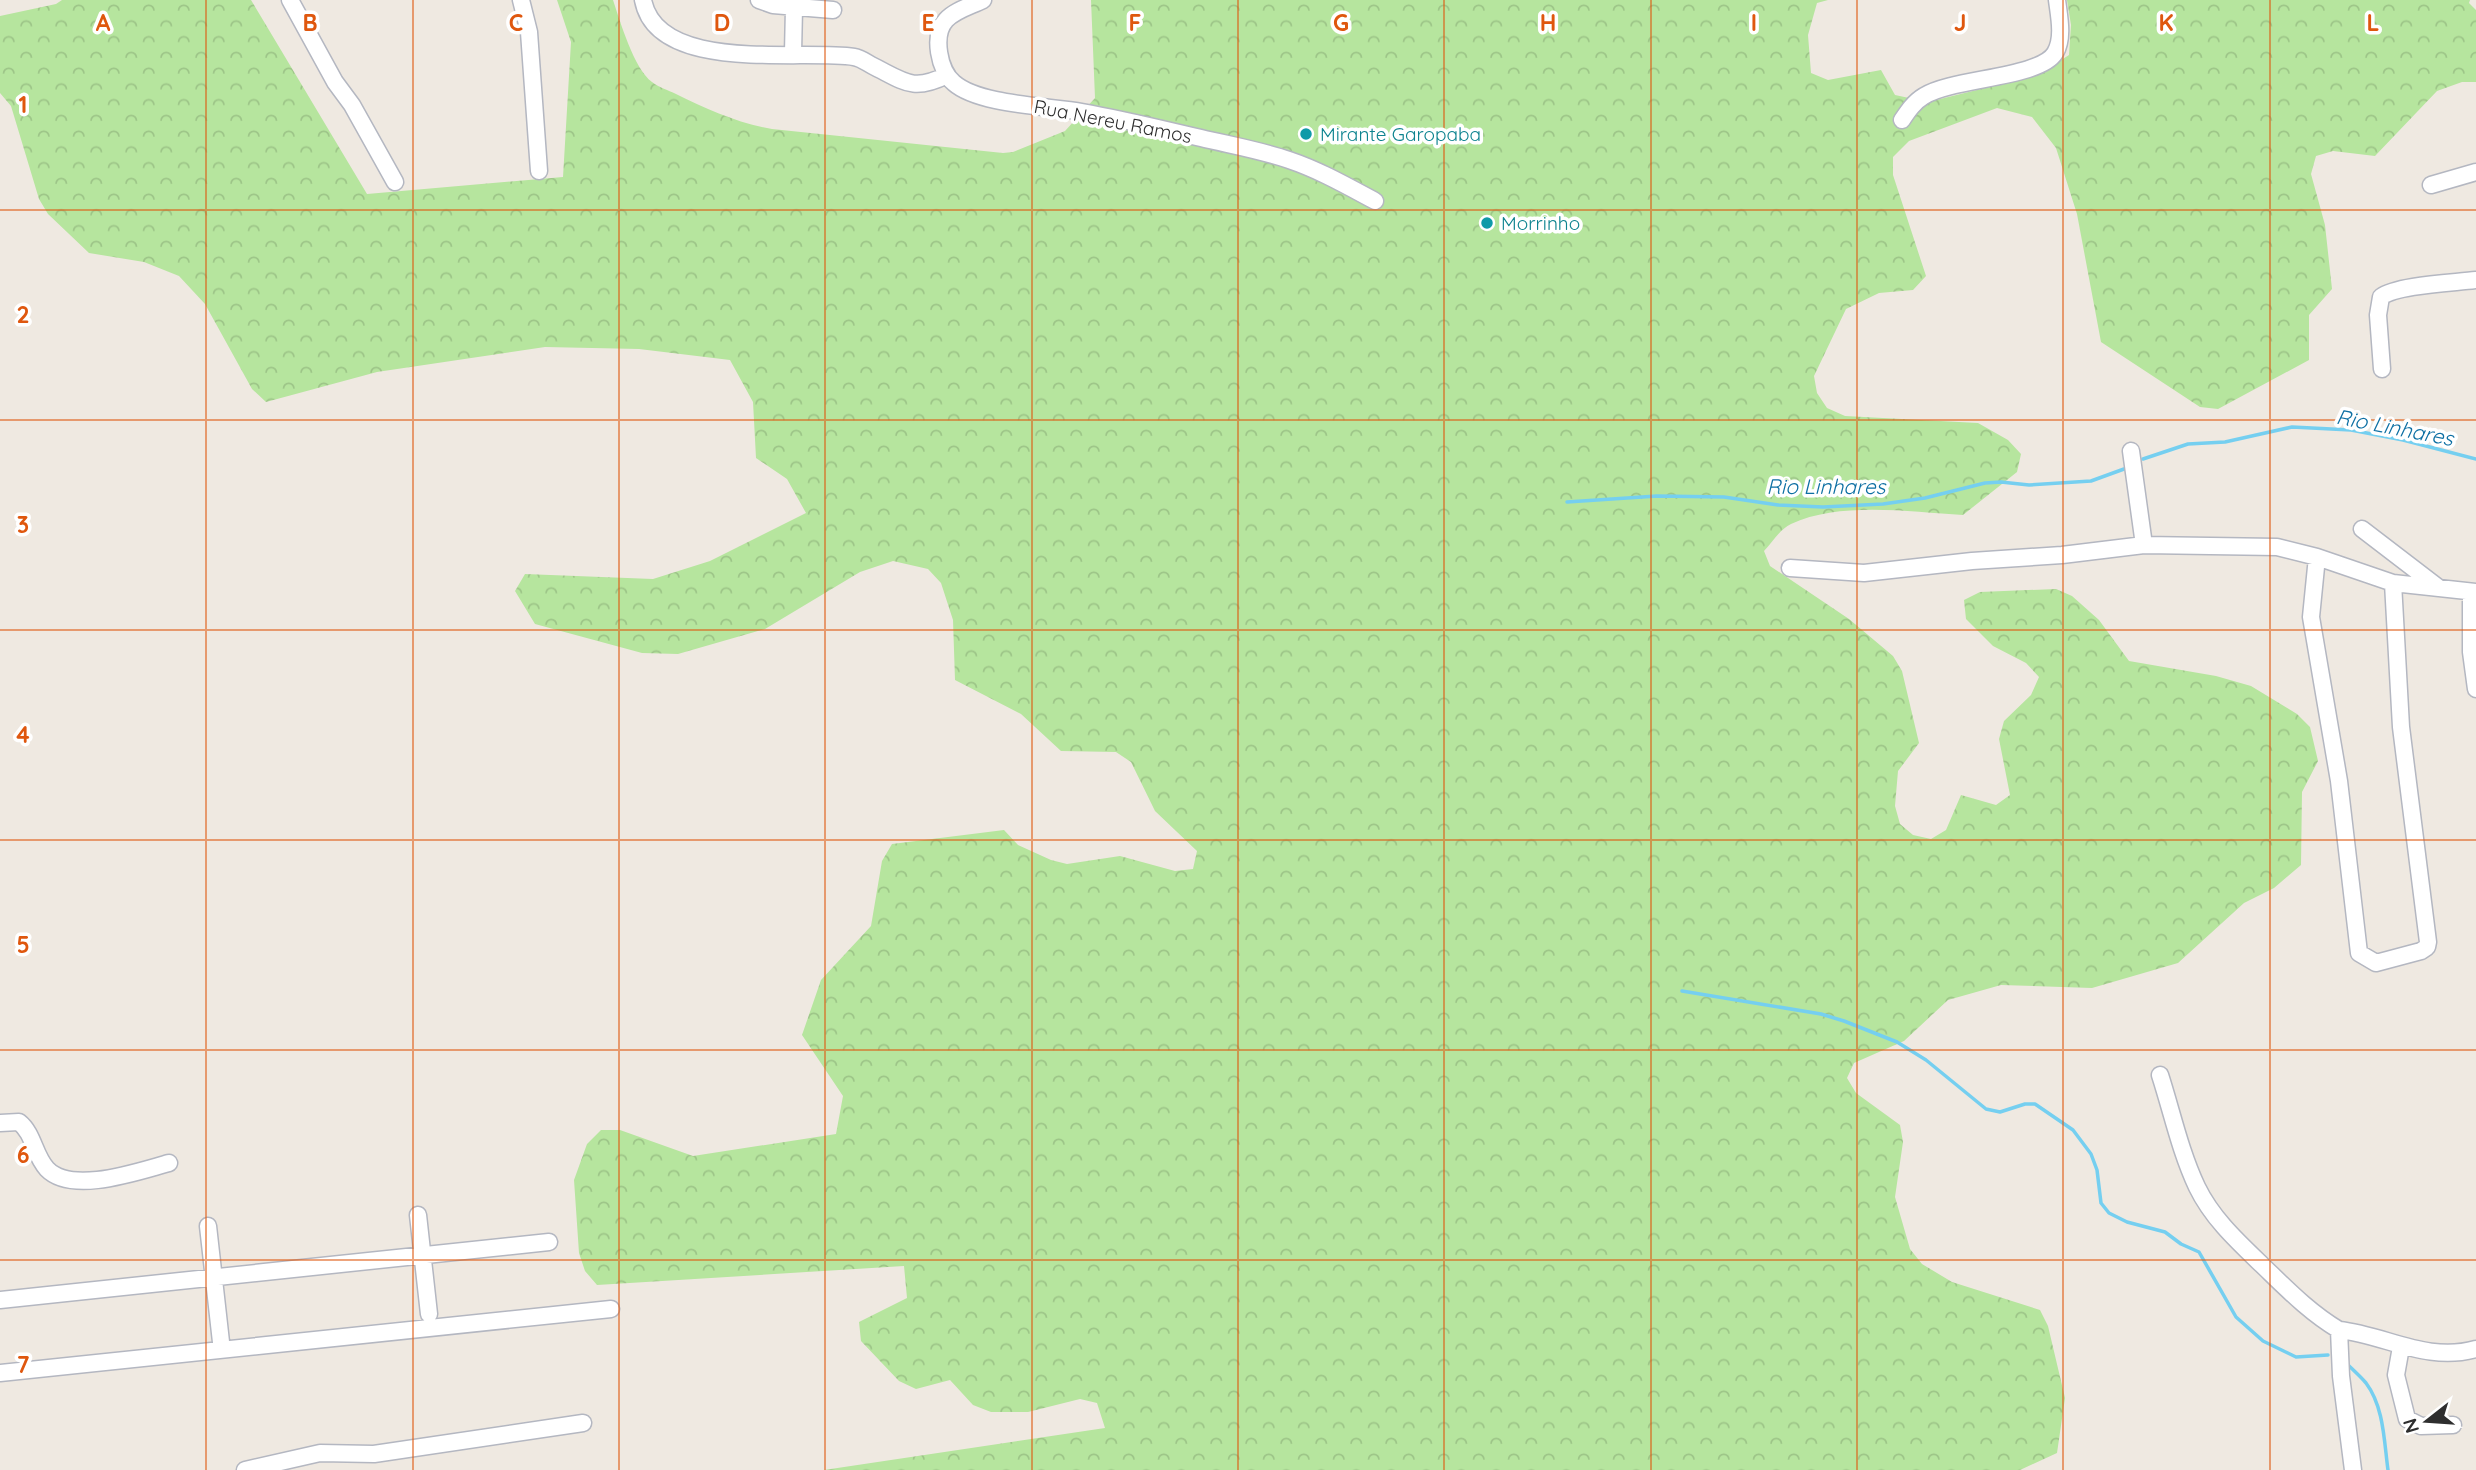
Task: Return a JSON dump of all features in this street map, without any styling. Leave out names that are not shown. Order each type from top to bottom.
[{"type":"street","points":[[290,0],[395,183]]},
{"type":"street","points":[[521,0],[529,32],[539,171]]},
{"type":"street","points":[[643,0],[645,10],[656,25],[667,36],[687,45],[716,51],[857,57],[903,81],[921,86],[947,75],[941,58],[940,30],[945,21],[954,13],[983,0]]},
{"type":"street","points":[[759,0],[794,8],[833,10]]},
{"type":"street","points":[[1902,120],[1916,101],[1933,91],[2028,69],[2051,59],[2057,51],[2060,37],[2057,0]]},
{"type":"street","points":[[793,54],[794,8]]},
{"type":"street","name":"Rua Nereu Ramos","points":[[947,75],[955,85],[980,96],[1081,111],[1291,160],[1375,201]]},
{"type":"street","points":[[2431,185],[2476,172]]},
{"type":"street","points":[[2382,369],[2378,315],[2381,298],[2387,293],[2400,290],[2476,280]]},
{"type":"street","points":[[2131,451],[2144,545]]},
{"type":"street","points":[[2362,529],[2441,589]]},
{"type":"street","points":[[1790,568],[1864,573],[2144,545],[2277,547],[2393,583],[2473,592],[2471,652],[2476,690]]},
{"type":"street","points":[[2316,557],[2311,617],[2339,781],[2359,953],[2376,962],[2421,951],[2427,947],[2428,942],[2401,727],[2393,583]]},
{"type":"street","points":[[2160,1075],[2186,1161],[2211,1211],[2302,1305],[2339,1330],[2375,1336],[2401,1347],[2444,1353],[2476,1349]]},
{"type":"street","points":[[0,1123],[19,1122],[25,1127],[46,1168],[69,1180],[105,1179],[169,1164]]},
{"type":"street","points":[[418,1215],[429,1314]]},
{"type":"street","points":[[208,1226],[221,1342]]},
{"type":"street","points":[[0,1300],[549,1242]]},
{"type":"street","points":[[0,1373],[611,1309]]},
{"type":"street","points":[[2339,1330],[2341,1376],[2353,1470]]},
{"type":"street","points":[[2401,1347],[2396,1375],[2407,1419],[2421,1426],[2454,1425]]},
{"type":"street","points":[[245,1470],[320,1453],[374,1454],[583,1423]]},
{"type":"green space","points":[[62,0],[251,0],[367,194],[563,177],[571,42],[557,0],[613,0],[628,44],[645,76],[660,87],[734,119],[772,129],[1003,153],[1013,152],[1065,131],[1095,98],[1091,0],[1828,0],[1817,3],[1808,35],[1811,73],[1828,80],[1881,70],[1895,95],[1928,102],[2038,75],[2069,55],[2071,25],[2067,0],[2470,0],[2469,3],[2476,10],[2476,82],[2462,82],[2437,91],[2375,156],[2333,151],[2316,156],[2311,174],[2325,225],[2332,289],[2309,315],[2309,360],[2218,409],[2200,407],[2101,342],[2077,214],[2056,148],[2032,117],[1997,108],[1909,141],[1893,157],[1893,175],[1926,276],[1913,290],[1879,293],[1846,309],[1814,376],[1817,393],[1827,408],[1845,416],[1978,423],[2008,440],[2021,454],[2017,472],[1963,515],[1898,510],[1831,512],[1787,526],[1764,551],[1770,566],[1849,619],[1893,656],[1902,671],[1919,743],[1898,771],[1895,806],[1900,824],[1913,835],[1931,839],[1946,830],[1961,795],[1996,805],[2010,795],[1999,739],[2004,721],[2031,695],[2039,677],[2026,663],[1993,646],[1966,619],[1964,600],[1980,592],[2056,589],[2072,596],[2099,620],[2129,661],[2216,676],[2251,686],[2297,714],[2310,727],[2318,761],[2302,792],[2301,865],[2274,888],[2244,903],[2178,963],[2092,988],[2001,985],[1948,1000],[1904,1041],[1854,1063],[1847,1078],[1856,1093],[1900,1125],[1903,1142],[1895,1197],[1910,1249],[1922,1264],[1952,1282],[2040,1310],[2048,1326],[2065,1398],[2057,1453],[2020,1470],[824,1470],[1105,1428],[1097,1403],[1080,1399],[1028,1412],[991,1412],[973,1405],[950,1380],[916,1389],[899,1381],[861,1341],[859,1322],[907,1298],[904,1266],[597,1285],[585,1271],[579,1253],[574,1180],[587,1144],[601,1130],[620,1130],[693,1156],[836,1134],[843,1096],[802,1035],[821,980],[871,926],[882,861],[892,844],[1004,830],[1018,845],[1067,864],[1120,856],[1175,871],[1193,869],[1197,851],[1155,811],[1131,762],[1116,752],[1061,751],[1021,714],[955,680],[953,620],[941,583],[928,569],[893,561],[860,572],[765,629],[678,654],[642,653],[535,624],[515,591],[525,574],[653,579],[710,561],[806,513],[787,479],[756,458],[753,402],[730,360],[639,349],[545,347],[377,372],[266,402],[252,389],[205,304],[179,276],[144,262],[89,253],[48,214],[39,199],[11,106],[0,93],[0,16],[56,4]]},
{"type":"waterway","name":"Rio Linhares","points":[[2143,459],[2188,444],[2225,442],[2292,427],[2351,430],[2476,459]]},
{"type":"waterway","name":"Rio Linhares","points":[[1567,502],[1657,496],[1724,497],[1778,505],[1823,507],[1883,504],[1925,498],[1985,483],[2029,485],[2091,481],[2124,469]]},
{"type":"waterway","points":[[1682,991],[1821,1014],[1844,1021],[1897,1042],[1926,1060],[1986,1109],[2000,1112],[2025,1104],[2035,1104],[2073,1130],[2091,1154],[2097,1170],[2101,1203],[2109,1213],[2127,1222],[2165,1232],[2181,1244],[2199,1252],[2236,1317],[2263,1341],[2296,1357],[2328,1355]]},
{"type":"waterway","points":[[2346,1363],[2372,1392],[2382,1425],[2388,1470]]},
{"type":"place","name":"Mirante Garopaba","points":[[1306,134]]},
{"type":"place","name":"Morrinho","points":[[1487,223]]}]
